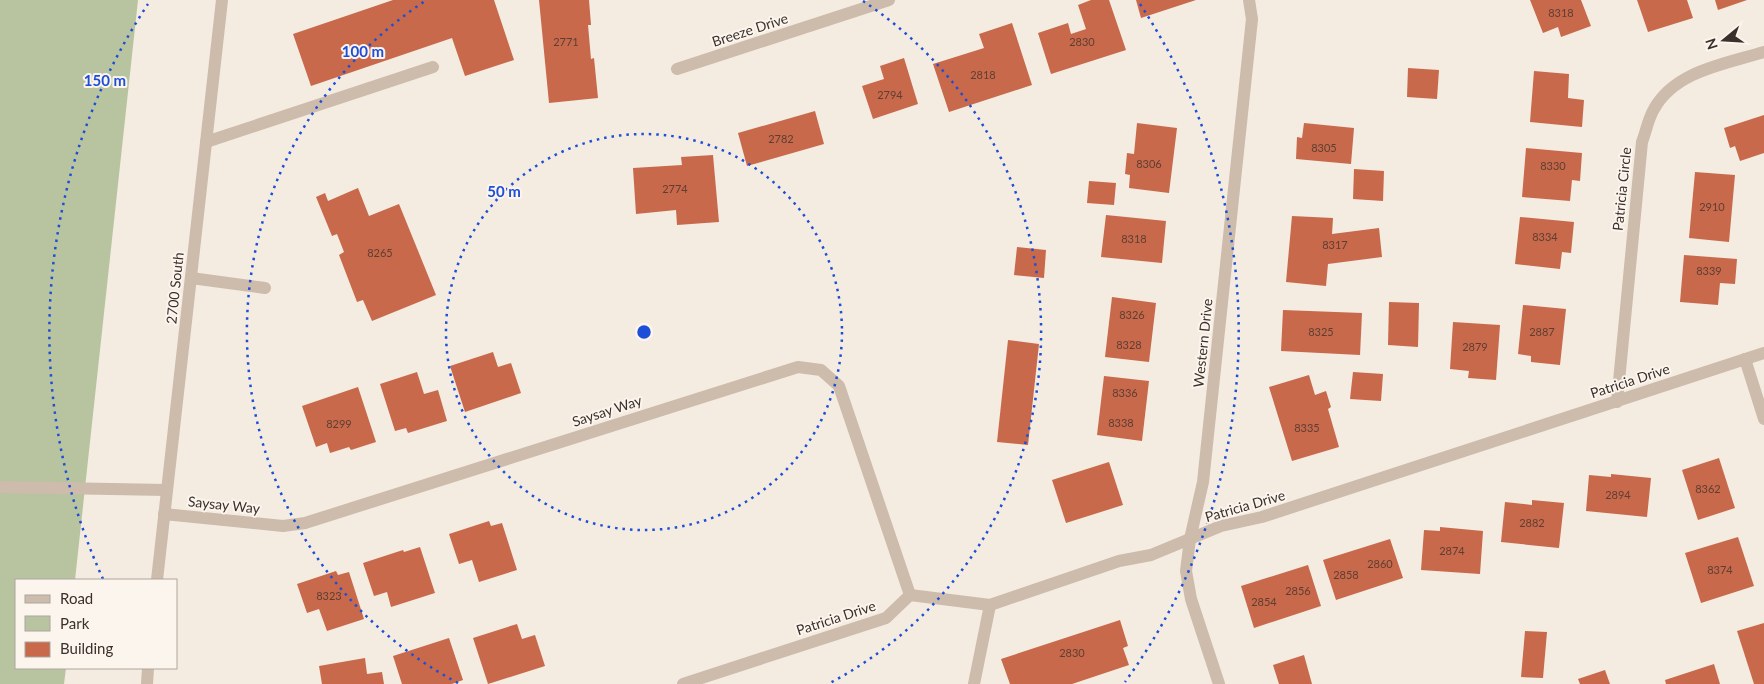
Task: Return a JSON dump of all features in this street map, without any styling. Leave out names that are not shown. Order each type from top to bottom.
[{"type":"street","name":"2700 South","points":[[157,579],[222,0]]},
{"type":"street","name":"Breeze Drive","points":[[678,69],[862,4],[889,0]]},
{"type":"street","name":"Western Drive","points":[[1219,684],[1191,599],[1186,571],[1190,539],[1203,482],[1213,395],[1252,19],[1249,0]]},
{"type":"street","name":"Patricia Circle","points":[[1617,402],[1642,142],[1653,110],[1662,96],[1685,78],[1764,52]]},
{"type":"street","points":[[206,142],[433,67]]},
{"type":"street","points":[[191,278],[265,288]]},
{"type":"street","name":"Patricia Drive","points":[[683,684],[886,618],[910,596],[990,605],[1119,561],[1151,555],[1221,526],[1262,517],[1764,353]]},
{"type":"street","points":[[1744,359],[1764,419]]},
{"type":"street","name":"Saysay Way","points":[[164,514],[283,526],[305,523],[798,367],[821,370],[840,386],[910,596]]},
{"type":"street","points":[[0,486],[167,490]]},
{"type":"street","points":[[974,684],[990,605]]},
{"type":"street","points":[[146,684],[148,669]]},
{"type":"green space","points":[[0,0],[138,0],[75,579],[15,579],[15,669],[66,669],[64,684],[0,684]]},
{"type":"building","points":[[393,0],[494,0],[514,60],[465,76],[452,38],[311,86],[293,34]]},
{"type":"building","points":[[539,0],[589,0],[591,25],[588,25],[591,59],[594,58],[598,98],[549,103]]},
{"type":"building","points":[[1091,0],[1109,0],[1126,50],[1051,74],[1038,33],[1068,23],[1071,34],[1086,29],[1078,5]]},
{"type":"building","points":[[1136,0],[1196,0],[1141,18]]},
{"type":"building","points":[[1530,0],[1581,0],[1591,26],[1561,37],[1558,27],[1543,33]]},
{"type":"building","points":[[1637,0],[1687,0],[1693,18],[1648,32]]},
{"type":"building","points":[[1715,0],[1747,0],[1718,10]]},
{"type":"building","points":[[1012,23],[1032,85],[949,112],[933,64],[984,48],[979,34]]},
{"type":"building","points":[[904,58],[918,104],[873,119],[862,86],[884,79],[880,66]]},
{"type":"building","points":[[1408,68],[1439,70],[1437,99],[1407,97]]},
{"type":"building","points":[[1534,71],[1569,74],[1568,98],[1584,100],[1582,127],[1530,122]]},
{"type":"building","points":[[815,111],[824,144],[747,166],[738,133]]},
{"type":"building","points":[[1764,115],[1764,153],[1740,161],[1735,146],[1730,148],[1724,128]]},
{"type":"building","points":[[1137,123],[1177,128],[1169,193],[1129,188],[1130,175],[1125,174],[1127,153],[1134,154]]},
{"type":"building","points":[[1304,123],[1354,128],[1351,164],[1296,159],[1297,137],[1302,138]]},
{"type":"building","points":[[1526,148],[1582,153],[1580,181],[1572,180],[1570,201],[1522,197]]},
{"type":"building","points":[[713,155],[719,222],[677,225],[676,210],[636,214],[633,168],[682,165],[681,157]]},
{"type":"building","points":[[1354,169],[1384,171],[1383,201],[1353,199]]},
{"type":"building","points":[[1695,172],[1735,175],[1729,242],[1689,238]]},
{"type":"building","points":[[1089,181],[1116,183],[1114,205],[1087,203]]},
{"type":"building","points":[[358,188],[369,216],[399,204],[436,295],[372,321],[363,300],[357,302],[339,255],[344,252],[337,234],[332,236],[316,197],[325,193],[328,201]]},
{"type":"building","points":[[1106,215],[1166,221],[1162,263],[1101,257]]},
{"type":"building","points":[[1292,216],[1333,218],[1332,234],[1379,228],[1382,257],[1328,264],[1326,286],[1286,282]]},
{"type":"building","points":[[1520,217],[1574,222],[1571,253],[1562,252],[1560,269],[1515,264]]},
{"type":"building","points":[[1017,247],[1046,250],[1044,278],[1014,275]]},
{"type":"building","points":[[1684,255],[1737,259],[1735,284],[1720,283],[1718,305],[1680,302]]},
{"type":"building","points":[[1112,297],[1156,303],[1149,362],[1105,357]]},
{"type":"building","points":[[1389,302],[1419,303],[1418,347],[1388,345]]},
{"type":"building","points":[[1523,305],[1566,309],[1560,365],[1531,362],[1531,356],[1518,354]]},
{"type":"building","points":[[1283,310],[1362,313],[1360,355],[1281,351]]},
{"type":"building","points":[[1453,322],[1500,325],[1496,380],[1468,378],[1469,371],[1450,369]]},
{"type":"building","points":[[1008,340],[1039,344],[1028,445],[997,442]]},
{"type":"building","points":[[493,352],[498,367],[511,363],[521,393],[465,412],[450,366]]},
{"type":"building","points":[[417,372],[424,394],[438,390],[447,421],[408,433],[406,428],[395,431],[380,384]]},
{"type":"building","points":[[1353,372],[1383,374],[1381,401],[1350,399]]},
{"type":"building","points":[[1309,375],[1315,395],[1326,391],[1331,407],[1328,409],[1339,447],[1292,461],[1269,387]]},
{"type":"building","points":[[1104,376],[1149,381],[1142,441],[1097,435]]},
{"type":"building","points":[[358,387],[376,442],[351,450],[349,447],[330,453],[327,443],[316,447],[302,406]]},
{"type":"building","points":[[1719,458],[1735,508],[1698,520],[1682,470]]},
{"type":"building","points":[[1109,462],[1123,505],[1066,523],[1052,480]]},
{"type":"building","points":[[1611,474],[1651,478],[1647,517],[1586,511],[1589,475],[1611,477]]},
{"type":"building","points":[[1532,500],[1564,503],[1559,548],[1501,542],[1505,502],[1532,505]]},
{"type":"building","points":[[489,521],[491,526],[502,523],[517,570],[479,582],[472,560],[459,564],[449,534]]},
{"type":"building","points":[[1440,527],[1483,531],[1480,574],[1421,570],[1424,530],[1440,531]]},
{"type":"building","points":[[1738,537],[1754,586],[1701,603],[1685,553]]},
{"type":"building","points":[[1390,539],[1403,578],[1336,600],[1323,560]]},
{"type":"building","points":[[420,547],[435,593],[391,607],[387,592],[374,596],[363,563],[403,550],[404,552]]},
{"type":"building","points":[[1308,565],[1321,606],[1254,628],[1241,586]]},
{"type":"building","points":[[336,571],[338,575],[349,572],[364,619],[327,631],[319,609],[307,613],[297,584]]},
{"type":"building","points":[[1120,620],[1128,646],[1123,648],[1129,665],[1072,684],[1010,684],[1001,659]]},
{"type":"building","points":[[1764,623],[1764,684],[1754,684],[1737,631]]},
{"type":"building","points":[[517,624],[522,639],[535,635],[545,666],[488,684],[473,638]]},
{"type":"building","points":[[1525,631],[1547,632],[1543,678],[1521,677]]},
{"type":"building","points":[[449,638],[463,680],[452,684],[402,684],[393,656]]},
{"type":"building","points":[[1304,655],[1312,684],[1279,684],[1273,665]]},
{"type":"building","points":[[365,658],[367,674],[382,672],[384,684],[322,684],[319,666]]},
{"type":"building","points":[[1714,664],[1720,684],[1666,684],[1665,680]]},
{"type":"building","points":[[1605,670],[1610,684],[1580,684],[1578,679]]}]
